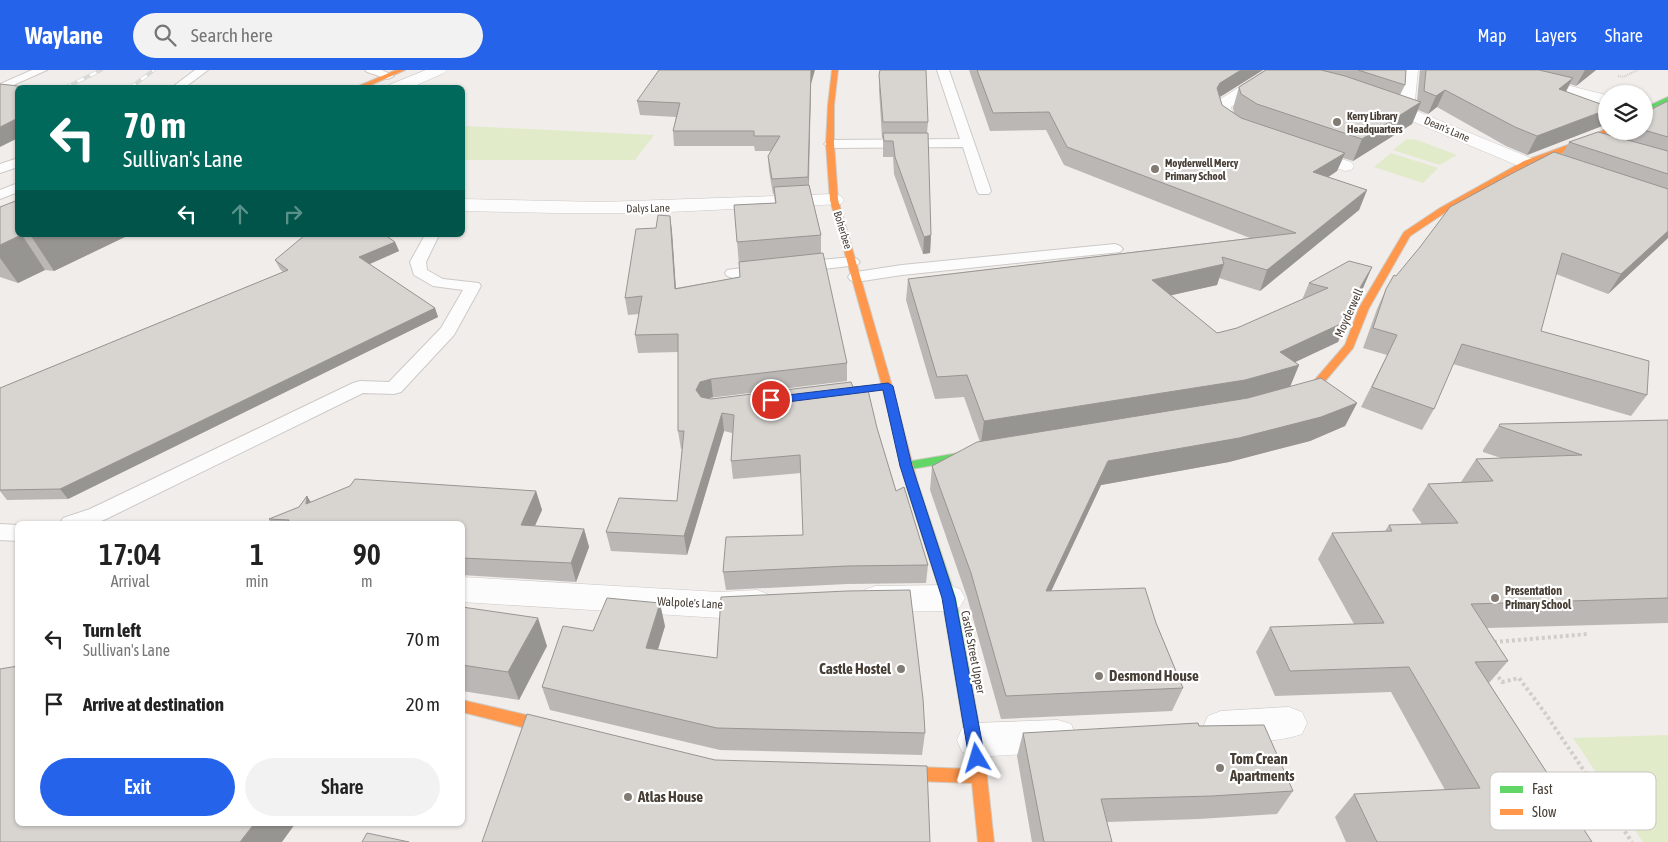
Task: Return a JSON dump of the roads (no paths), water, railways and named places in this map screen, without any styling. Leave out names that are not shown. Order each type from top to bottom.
[{"type":"main road","points":[[374,85],[392,82],[402,70]]},
{"type":"main road","name":"Boherbee","points":[[835,70],[830,105],[830,144],[834,200],[854,269],[878,387]]},
{"type":"main road","points":[[1653,106],[1668,99]]},
{"type":"main road","name":"Moyderwell","points":[[1284,399],[1311,391],[1350,346],[1364,308],[1407,234],[1443,210],[1531,161],[1598,135]]},
{"type":"main road","name":"Castle Street Upper","points":[[878,387],[949,598],[975,740],[986,842]]},
{"type":"main road","points":[[906,466],[994,452]]},
{"type":"main road","points":[[465,707],[577,734]]},
{"type":"main road","points":[[879,773],[979,776]]},
{"type":"street","points":[[392,82],[439,70]]},
{"type":"street","points":[[1406,112],[1410,70]]},
{"type":"street","points":[[1489,70],[1598,98]]},
{"type":"street","points":[[1261,137],[1243,131],[1225,118],[1222,105],[1281,73]]},
{"type":"street","name":"Dean's Lane","points":[[1362,98],[1406,112],[1531,161],[1561,168]]},
{"type":"street","points":[[1587,141],[1612,149]]},
{"type":"street","points":[[1289,147],[1345,166]]},
{"type":"street","name":"Dalys Lane","points":[[465,204],[520,208],[630,209],[834,200]]},
{"type":"street","name":"Walpole's Lane","points":[[465,589],[720,605],[788,602]]},
{"type":"street","points":[[847,599],[949,598]]},
{"type":"street","points":[[1191,728],[1289,723]]},
{"type":"street","points":[[975,740],[1093,734]]},
{"type":"lane","points":[[0,88],[41,70]]},
{"type":"lane","points":[[180,85],[202,70]]},
{"type":"lane","points":[[371,70],[392,82]]},
{"type":"lane","points":[[944,70],[984,190]]},
{"type":"lane","points":[[830,144],[968,143]]},
{"type":"lane","points":[[0,170],[15,163]]},
{"type":"lane","points":[[0,195],[15,188]]},
{"type":"lane","points":[[80,521],[98,514],[360,386],[394,388],[448,331],[473,286],[439,283],[420,272],[418,262],[431,237]]},
{"type":"lane","points":[[732,273],[854,269],[902,270],[1115,249]]},
{"type":"lane","points":[[0,532],[15,533]]},
{"type":"railway","points":[[71,85],[101,70]]},
{"type":"railway","points":[[134,85],[154,70]]},
{"type":"place","name":"Kerry Library Headquarters","points":[[1337,122]]},
{"type":"place","name":"Moyderwell Mercy Primary School","points":[[1155,169]]},
{"type":"place","name":"Presentation Primary School","points":[[1495,598]]},
{"type":"place","name":"Castle Hostel","points":[[901,669]]},
{"type":"place","name":"Desmond House","points":[[1099,676]]},
{"type":"place","name":"Tom Crean Apartments","points":[[1220,768]]},
{"type":"place","name":"Atlas House","points":[[628,797]]}]
